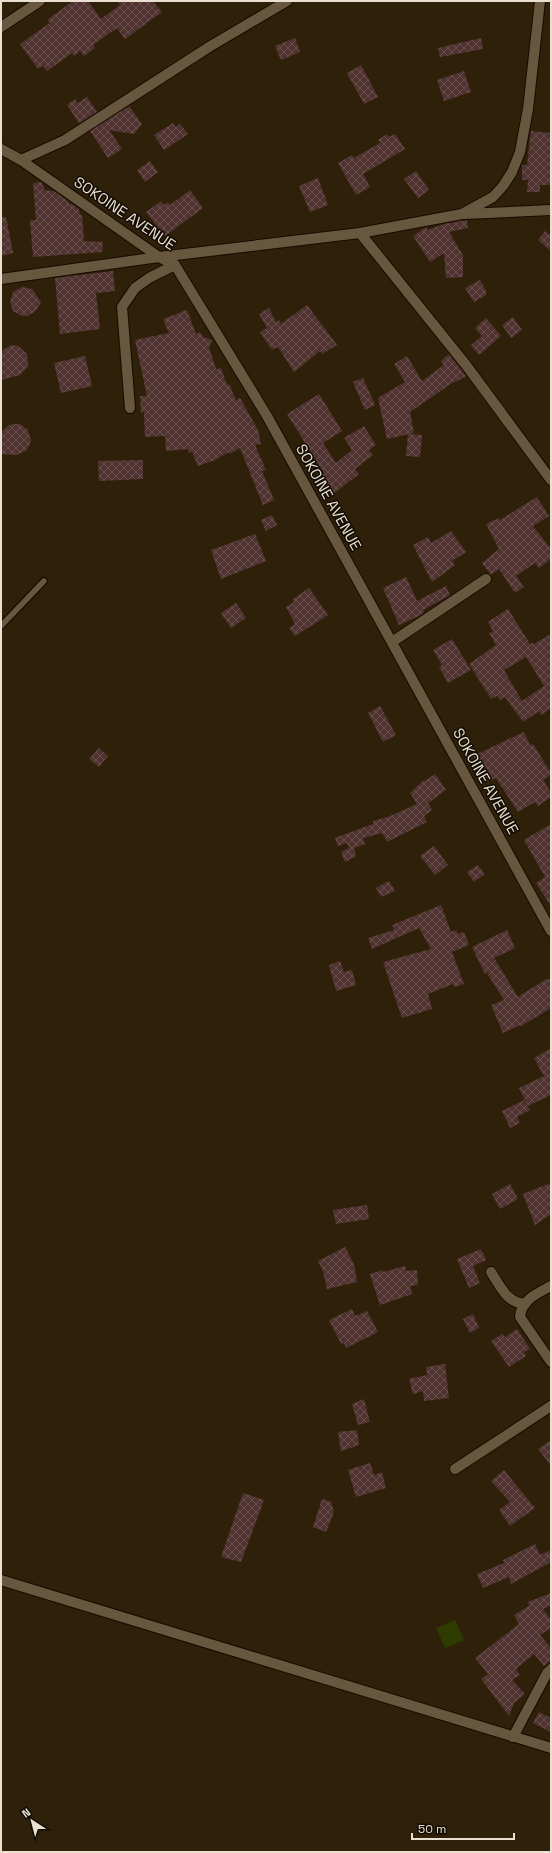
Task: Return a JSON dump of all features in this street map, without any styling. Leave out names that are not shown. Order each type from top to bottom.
[{"type":"street","points":[[1,27],[40,1]]},
{"type":"street","points":[[21,160],[65,140],[209,47],[287,1]]},
{"type":"street","points":[[462,214],[493,197],[498,192],[512,172],[520,152],[528,109],[540,1]]},
{"type":"street","name":"SOKOINE AVENUE","points":[[1,148],[21,160],[159,257],[175,265],[267,416],[551,931]]},
{"type":"street","points":[[1,279],[159,257],[360,233],[462,214],[551,210]]},
{"type":"street","points":[[360,233],[466,365],[551,480]]},
{"type":"street","points":[[130,408],[122,307],[135,288],[175,265]]},
{"type":"street","points":[[392,642],[486,579]]},
{"type":"street","points":[[491,1272],[509,1298],[514,1302],[525,1304]]},
{"type":"street","points":[[551,1286],[534,1295],[525,1304],[520,1312],[520,1317],[551,1362]]},
{"type":"street","points":[[455,1469],[551,1406]]},
{"type":"street","points":[[1,1580],[551,1748]]},
{"type":"street","points":[[513,1737],[547,1673],[551,1669]]},
{"type":"lane","points":[[1,626],[44,581]]},
{"type":"green space","points":[[455,1620],[464,1640],[445,1648],[436,1628]]},
{"type":"building","points":[[73,1],[88,1],[101,19],[120,5],[117,1],[153,1],[162,12],[125,39],[117,28],[93,45],[95,48],[84,56],[80,51],[74,56],[72,53],[47,71],[43,66],[38,69],[20,44],[50,23],[47,20]]},
{"type":"building","points":[[295,38],[300,52],[281,60],[275,46]]},
{"type":"building","points":[[481,38],[483,49],[440,57],[438,48]]},
{"type":"building","points":[[361,65],[378,97],[364,104],[347,73]]},
{"type":"building","points":[[464,71],[471,92],[444,101],[437,80]]},
{"type":"building","points":[[87,97],[97,112],[79,123],[67,105],[75,99],[78,103]]},
{"type":"building","points":[[129,106],[142,124],[134,134],[109,130],[122,149],[108,158],[90,131]]},
{"type":"building","points":[[173,123],[176,127],[180,124],[188,134],[164,150],[154,135]]},
{"type":"building","points":[[531,131],[551,133],[551,185],[540,185],[540,192],[527,192],[528,180],[522,180],[522,165],[527,165]]},
{"type":"building","points":[[387,134],[389,137],[395,134],[405,149],[363,174],[370,187],[356,195],[338,163],[352,155],[354,158],[380,143],[378,140]]},
{"type":"building","points":[[150,161],[158,172],[145,182],[137,170]]},
{"type":"building","points":[[416,171],[429,190],[418,198],[404,179]]},
{"type":"building","points":[[318,178],[328,205],[310,212],[299,186]]},
{"type":"building","points":[[41,182],[44,190],[54,191],[69,202],[69,204],[72,204],[79,209],[80,215],[82,215],[84,241],[103,242],[102,252],[33,257],[30,220],[36,220],[33,183]]},
{"type":"building","points":[[190,190],[203,208],[165,236],[146,212],[161,201],[164,205],[168,202],[170,205]]},
{"type":"building","points":[[1,217],[6,217],[13,253],[1,256]]},
{"type":"building","points":[[467,220],[468,228],[449,232],[463,255],[463,277],[446,278],[444,253],[430,262],[413,236],[426,227],[428,230],[444,224]]},
{"type":"building","points":[[545,231],[551,236],[551,251],[538,240]]},
{"type":"building","points":[[113,271],[115,291],[96,293],[100,329],[60,334],[55,278]]},
{"type":"building","points":[[480,280],[486,291],[486,295],[474,302],[465,288]]},
{"type":"building","points":[[22,287],[32,289],[41,302],[36,311],[27,316],[22,316],[13,311],[10,302],[13,292]]},
{"type":"building","points":[[307,305],[337,345],[322,354],[320,351],[294,372],[278,347],[272,350],[260,332],[267,328],[259,314],[269,308],[276,322],[279,320],[281,324]]},
{"type":"building","points":[[187,310],[196,334],[200,332],[203,337],[212,340],[209,348],[216,369],[221,368],[227,385],[229,384],[236,400],[240,398],[258,430],[261,444],[255,445],[266,470],[262,471],[274,500],[263,505],[240,448],[230,454],[229,452],[215,460],[198,466],[192,452],[189,453],[188,449],[166,451],[165,436],[145,437],[144,412],[141,413],[140,396],[147,396],[135,340],[169,333],[163,319]]},
{"type":"building","points":[[513,317],[522,330],[511,338],[502,325]]},
{"type":"building","points":[[486,318],[501,336],[479,355],[471,345],[482,336],[475,328]]},
{"type":"building","points":[[12,345],[18,346],[27,354],[28,366],[20,375],[1,380],[1,351]]},
{"type":"building","points":[[449,354],[466,376],[456,382],[455,381],[410,412],[414,433],[387,439],[378,398],[405,382],[394,364],[407,356],[422,381],[444,365],[441,361]]},
{"type":"building","points":[[85,356],[92,386],[61,393],[54,363]]},
{"type":"building","points":[[363,378],[375,405],[365,410],[353,382]]},
{"type":"building","points":[[319,394],[342,431],[323,443],[336,463],[352,450],[344,438],[364,426],[376,445],[369,450],[373,455],[355,469],[359,474],[333,494],[319,476],[324,473],[287,414]]},
{"type":"building","points":[[20,424],[28,430],[31,441],[29,446],[26,451],[16,455],[1,454],[1,432],[9,425]]},
{"type":"building","points":[[408,434],[422,435],[420,457],[406,456]]},
{"type":"building","points":[[143,460],[143,479],[99,481],[98,461]]},
{"type":"building","points":[[537,497],[549,516],[533,526],[551,549],[551,559],[539,568],[535,563],[516,576],[524,587],[515,593],[499,569],[491,575],[482,563],[499,549],[486,524],[499,518],[500,520]]},
{"type":"building","points":[[272,515],[277,525],[266,531],[261,520]]},
{"type":"building","points":[[451,531],[466,552],[452,561],[455,565],[432,582],[413,545],[428,537],[431,543]]},
{"type":"building","points":[[255,534],[266,561],[221,579],[211,550]]},
{"type":"building","points":[[406,577],[417,601],[446,586],[450,595],[423,610],[424,612],[421,615],[399,625],[383,588]]},
{"type":"building","points":[[309,588],[328,615],[295,636],[289,628],[295,624],[286,607],[294,602],[293,599]]},
{"type":"building","points":[[236,603],[246,618],[231,628],[221,613]]},
{"type":"building","points":[[508,609],[530,644],[534,644],[551,634],[551,708],[541,715],[539,711],[523,722],[505,697],[500,700],[497,696],[491,699],[469,664],[496,645],[489,633],[493,631],[488,622]],"holes":[[[526,657],[544,686],[522,701],[504,670]]]},
{"type":"building","points":[[452,639],[471,670],[448,683],[439,667],[442,665],[433,650]]},
{"type":"building","points":[[380,706],[396,735],[383,742],[368,713]]},
{"type":"building","points":[[524,732],[530,745],[533,744],[551,773],[551,775],[543,780],[551,793],[551,797],[538,806],[535,802],[518,812],[496,778],[487,782],[473,756]]},
{"type":"building","points":[[99,748],[108,756],[99,767],[89,759]]},
{"type":"building","points":[[435,774],[446,790],[428,803],[432,810],[424,816],[427,822],[387,842],[382,833],[363,838],[365,844],[354,848],[356,856],[345,862],[341,852],[349,848],[347,843],[338,846],[335,838],[373,824],[373,821],[388,817],[417,804],[410,793],[424,780],[425,781]]},
{"type":"building","points":[[551,824],[551,906],[536,883],[545,877],[524,840]]},
{"type":"building","points":[[434,846],[448,865],[435,875],[420,856]]},
{"type":"building","points":[[478,865],[485,874],[474,882],[467,872]]},
{"type":"building","points":[[389,881],[395,891],[381,897],[376,888]]},
{"type":"building","points":[[441,905],[451,932],[456,930],[458,934],[464,932],[469,945],[452,952],[464,984],[455,987],[453,984],[428,994],[432,1009],[402,1018],[383,962],[431,949],[419,928],[372,949],[368,938],[394,930],[392,925]]},
{"type":"building","points":[[507,930],[515,948],[494,958],[518,997],[546,979],[551,978],[551,1008],[521,1026],[520,1025],[503,1033],[491,1005],[504,1000],[487,973],[485,974],[472,947]]},
{"type":"building","points":[[340,961],[344,972],[352,970],[356,985],[336,991],[329,965]]},
{"type":"building","points":[[551,1048],[551,1095],[528,1106],[519,1088],[544,1076],[534,1058]]},
{"type":"building","points":[[524,1100],[530,1110],[517,1117],[520,1123],[510,1128],[502,1111]]},
{"type":"building","points":[[551,1183],[551,1214],[535,1225],[523,1194]]},
{"type":"building","points":[[510,1184],[518,1199],[500,1209],[492,1194]]},
{"type":"building","points":[[367,1205],[369,1219],[336,1224],[333,1210]]},
{"type":"building","points":[[345,1247],[354,1264],[357,1282],[327,1289],[323,1271],[318,1261]]},
{"type":"building","points":[[481,1249],[486,1260],[473,1266],[480,1283],[469,1288],[457,1259]]},
{"type":"building","points":[[405,1266],[406,1271],[417,1270],[418,1285],[410,1286],[412,1294],[380,1305],[370,1274]]},
{"type":"building","points":[[352,1309],[355,1316],[367,1311],[378,1332],[346,1348],[344,1343],[341,1344],[329,1320]]},
{"type":"building","points":[[473,1314],[479,1328],[470,1333],[463,1319]]},
{"type":"building","points":[[517,1329],[530,1349],[524,1352],[526,1356],[509,1367],[491,1341],[502,1334],[505,1337]]},
{"type":"building","points":[[445,1364],[449,1398],[424,1401],[423,1391],[413,1394],[409,1379],[427,1375],[426,1367]]},
{"type":"building","points":[[364,1399],[370,1422],[358,1425],[352,1404]]},
{"type":"building","points":[[357,1430],[359,1445],[341,1451],[338,1432]]},
{"type":"building","points":[[551,1440],[551,1466],[538,1449]]},
{"type":"building","points":[[370,1463],[374,1475],[382,1472],[386,1488],[356,1497],[348,1470]]},
{"type":"building","points":[[504,1470],[535,1508],[510,1526],[499,1510],[510,1502],[491,1481]]},
{"type":"building","points":[[243,1493],[264,1500],[241,1562],[221,1557]]},
{"type":"building","points":[[322,1499],[331,1502],[334,1512],[326,1532],[313,1527]]},
{"type":"building","points":[[535,1544],[540,1555],[551,1550],[551,1562],[511,1584],[509,1577],[483,1588],[477,1574],[504,1563],[503,1560]]},
{"type":"building","points":[[551,1593],[551,1605],[543,1609],[551,1620],[551,1628],[540,1635],[551,1648],[551,1660],[544,1666],[534,1654],[516,1669],[520,1675],[512,1680],[525,1694],[514,1703],[509,1716],[481,1679],[488,1674],[475,1658],[519,1624],[514,1615],[529,1606],[528,1602]]},
{"type":"building","points":[[539,1712],[551,1718],[551,1732],[533,1723]]}]
